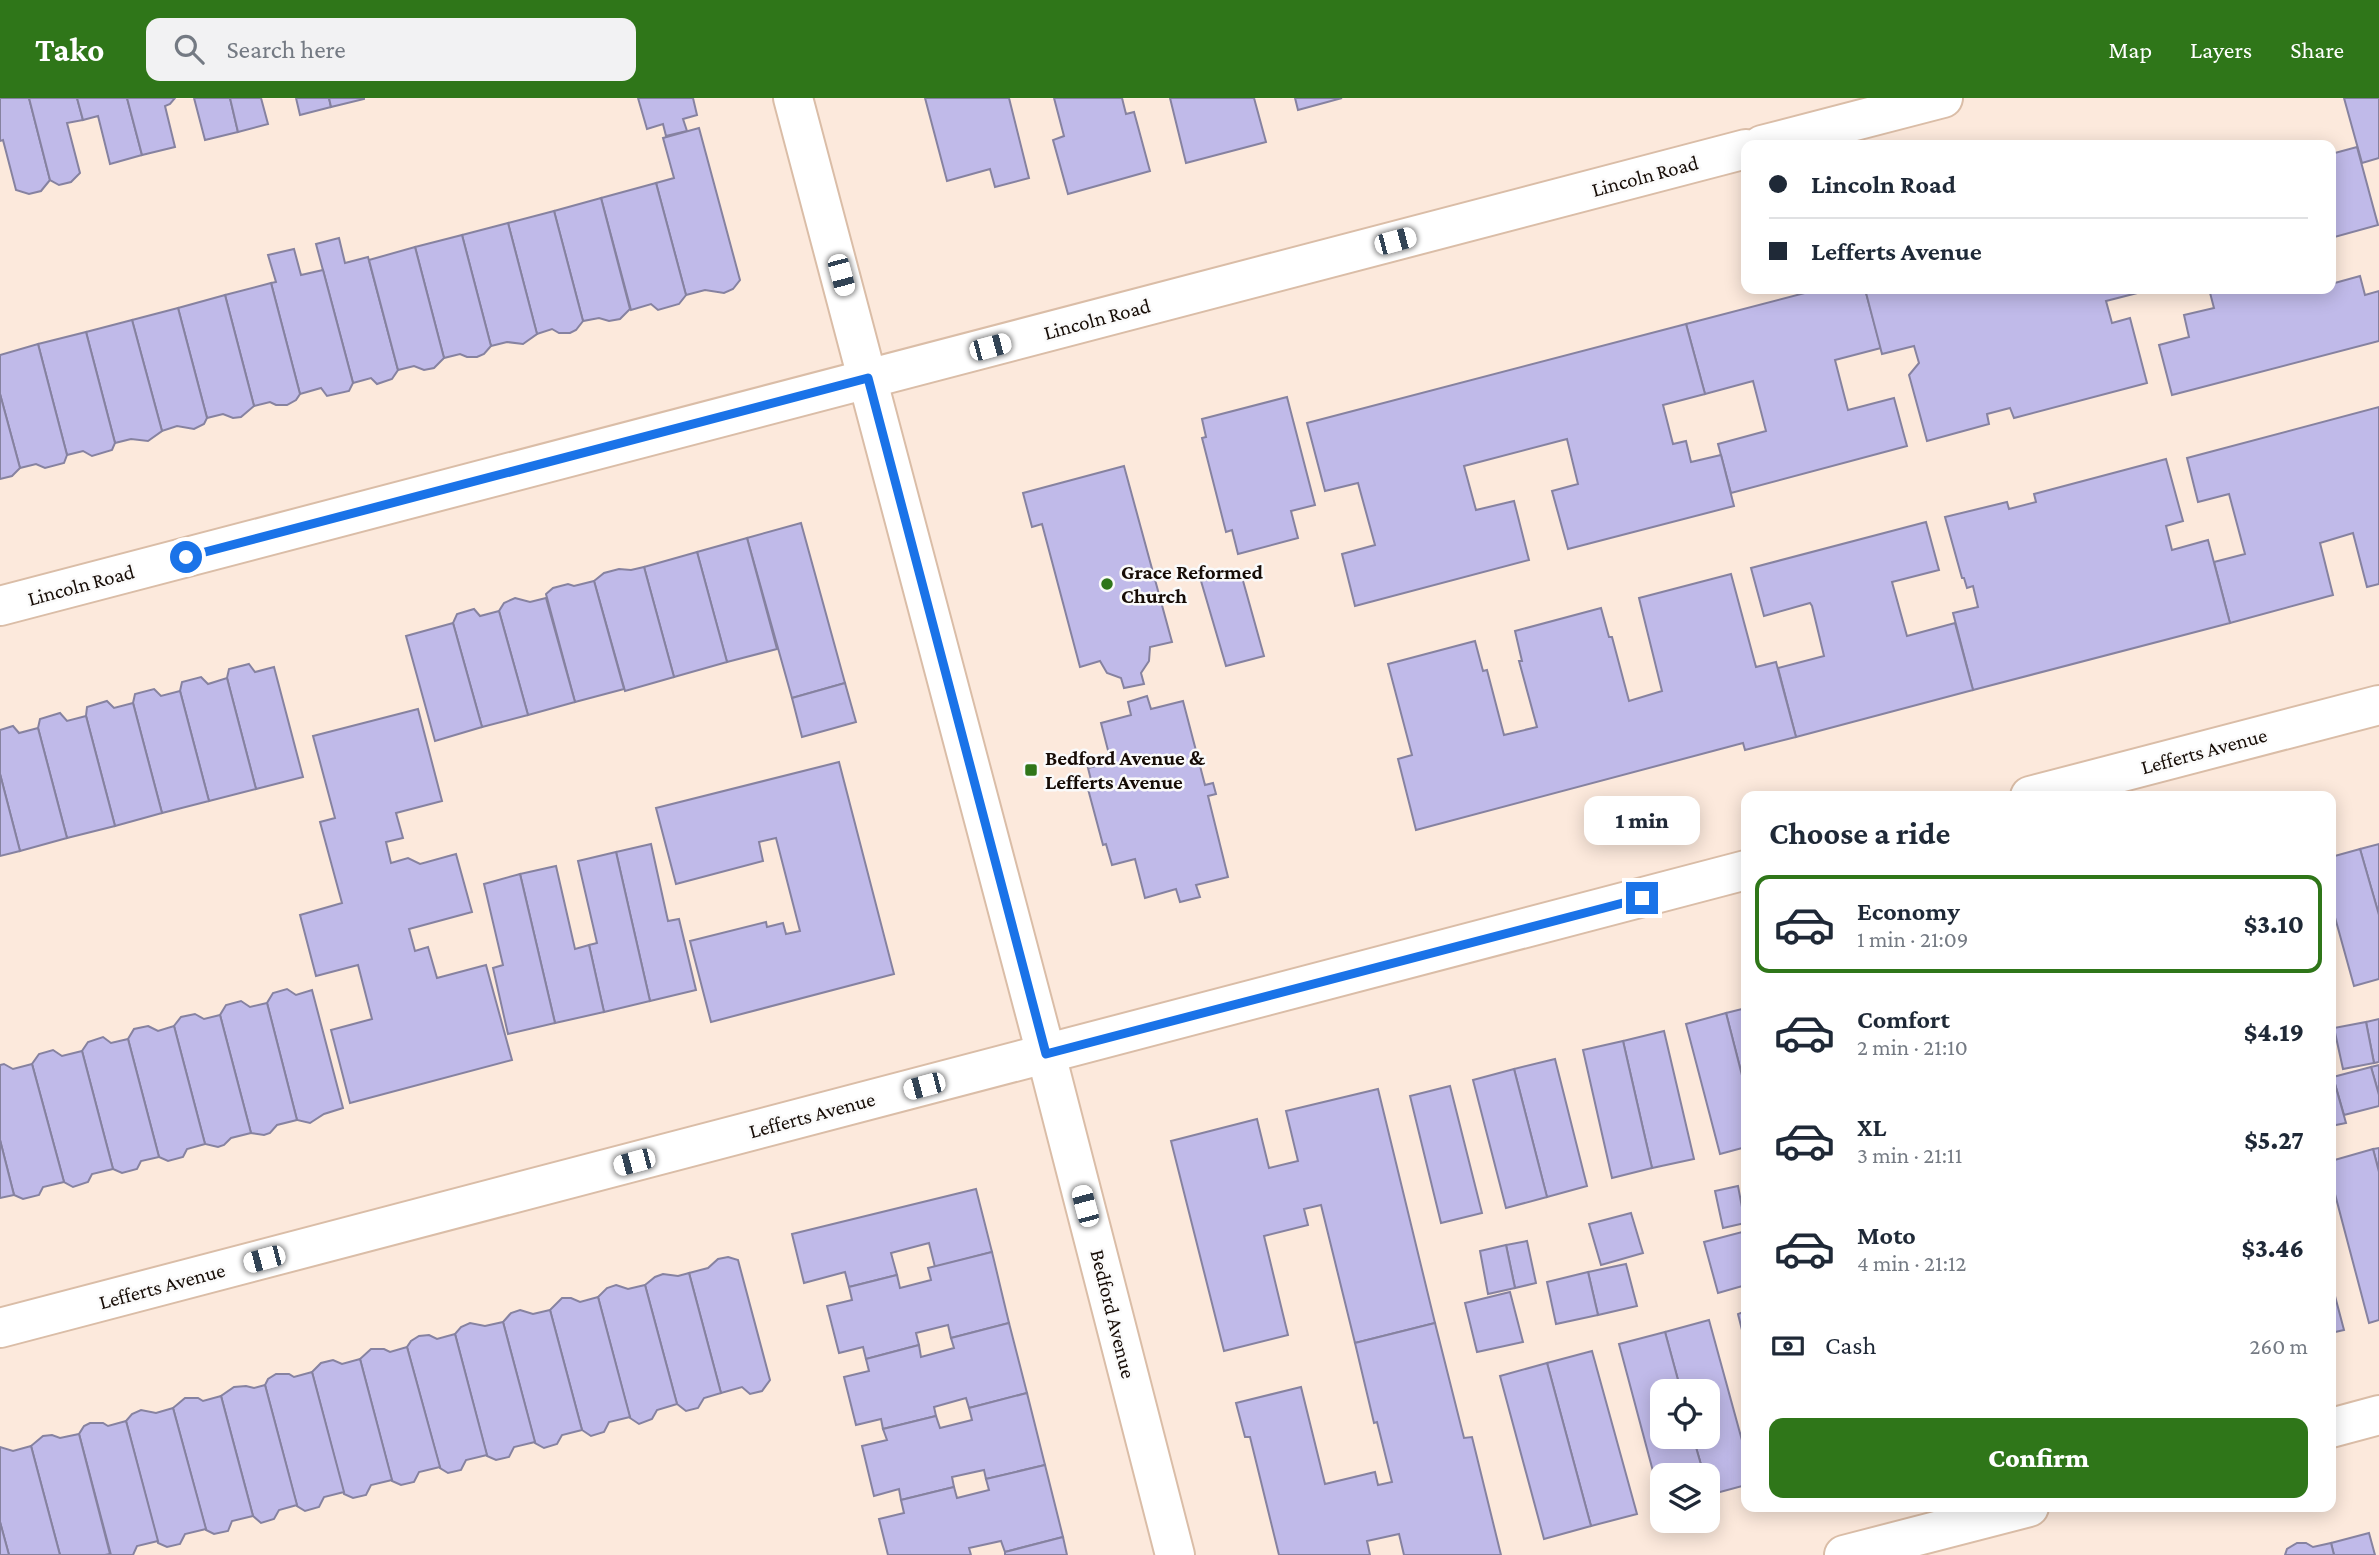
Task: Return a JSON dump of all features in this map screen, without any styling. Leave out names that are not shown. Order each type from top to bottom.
[{"type":"street","name":"Bedford Avenue","points":[[793,98],[1046,1054],[1175,1555]]},
{"type":"street","points":[[1781,140],[1942,98]]},
{"type":"street","name":"Lincoln Road","points":[[0,606],[1741,150]]},
{"type":"street","name":"Lefferts Avenue","points":[[2048,791],[2379,705]]},
{"type":"street","name":"Lefferts Avenue","points":[[0,1328],[1741,871]]},
{"type":"street","points":[[2336,1427],[2379,1415]]},
{"type":"street","points":[[1844,1555],[2010,1512]]},
{"type":"building","points":[[0,98],[29,98],[50,180],[41,191],[29,194],[16,190],[3,140],[0,141]]},
{"type":"building","points":[[29,98],[77,98],[83,120],[67,123],[80,173],[71,182],[59,185],[50,180]]},
{"type":"building","points":[[77,98],[127,98],[142,155],[110,164],[98,116],[83,120]]},
{"type":"building","points":[[127,98],[175,98],[165,106],[175,147],[142,155]]},
{"type":"building","points":[[194,98],[230,98],[238,132],[205,140]]},
{"type":"building","points":[[230,98],[261,98],[268,124],[238,132]]},
{"type":"building","points":[[296,98],[329,98],[331,107],[300,115]]},
{"type":"building","points":[[329,98],[364,98],[364,99],[331,107]]},
{"type":"building","points":[[638,98],[693,98],[697,115],[683,119],[687,131],[666,136],[663,124],[647,129]]},
{"type":"building","points":[[925,98],[1009,98],[1029,178],[995,187],[990,169],[947,181]]},
{"type":"building","points":[[1054,98],[1122,98],[1126,114],[1134,112],[1150,171],[1068,194],[1053,140],[1064,136]]},
{"type":"building","points":[[1170,98],[1254,98],[1266,142],[1186,163]]},
{"type":"building","points":[[1295,98],[1342,98],[1298,110]]},
{"type":"building","points":[[2344,98],[2379,98],[2379,158],[2362,163]]},
{"type":"building","points":[[699,128],[740,280],[733,289],[724,293],[705,290],[686,295],[656,183],[674,178],[663,138]]},
{"type":"building","points":[[2357,147],[2378,225],[2336,237],[2336,153]]},
{"type":"building","points":[[656,183],[686,295],[679,304],[658,310],[651,304],[631,310],[601,198]]},
{"type":"building","points":[[601,198],[630,309],[620,319],[609,321],[599,318],[583,321],[554,211]]},
{"type":"building","points":[[554,211],[583,321],[570,333],[559,333],[552,329],[537,334],[508,223]]},
{"type":"building","points":[[508,223],[537,334],[523,344],[507,342],[491,346],[462,235]]},
{"type":"building","points":[[462,235],[491,346],[477,357],[460,354],[444,358],[415,247]]},
{"type":"building","points":[[339,238],[345,263],[368,257],[398,370],[392,379],[377,384],[371,378],[353,383],[316,244]]},
{"type":"building","points":[[415,247],[444,358],[434,368],[424,370],[414,366],[398,370],[369,260]]},
{"type":"building","points":[[294,249],[301,275],[323,270],[353,383],[349,391],[327,396],[321,388],[300,394],[271,283],[276,282],[268,255]]},
{"type":"building","points":[[2360,276],[2365,295],[2379,291],[2379,341],[2172,395],[2159,345],[2189,337],[2184,315],[2214,308],[2210,294],[2336,294],[2336,283]]},
{"type":"building","points":[[271,283],[300,394],[287,405],[270,402],[254,406],[225,295]]},
{"type":"building","points":[[1801,294],[1866,294],[1881,348],[1835,360],[1848,410],[1894,398],[1907,446],[1731,493],[1718,444],[1766,431],[1753,381],[1705,394],[1686,324]]},
{"type":"building","points":[[1866,294],[2133,294],[2106,301],[2112,323],[2130,318],[2147,383],[2014,418],[2010,408],[1987,414],[1989,424],[1927,441],[1909,375],[1919,363],[1914,346],[1882,354]]},
{"type":"building","points":[[225,295],[254,406],[241,417],[233,418],[223,414],[207,418],[178,308]]},
{"type":"building","points":[[178,308],[207,418],[204,424],[194,429],[177,426],[162,431],[132,320]]},
{"type":"building","points":[[132,320],[162,431],[148,441],[131,439],[115,443],[86,332]]},
{"type":"building","points":[[1686,324],[1705,394],[1663,405],[1673,444],[1686,441],[1691,462],[1721,455],[1734,506],[1568,549],[1552,491],[1578,484],[1567,439],[1464,466],[1476,510],[1514,501],[1529,560],[1355,606],[1342,554],[1375,545],[1358,483],[1325,491],[1307,423]]},
{"type":"building","points":[[86,332],[115,443],[112,450],[92,456],[83,451],[67,455],[38,344]]},
{"type":"building","points":[[38,344],[67,455],[64,463],[45,468],[36,464],[20,468],[0,394],[0,355]]},
{"type":"building","points":[[0,394],[20,468],[12,476],[0,479]]},
{"type":"building","points":[[1287,397],[1315,505],[1291,511],[1298,538],[1238,554],[1232,530],[1226,532],[1202,438],[1206,437],[1202,419]]},
{"type":"building","points":[[2379,407],[2379,584],[2367,587],[2353,533],[2320,543],[2333,595],[2230,623],[2214,562],[2245,554],[2229,494],[2198,502],[2187,458]]},
{"type":"building","points":[[2166,459],[2183,521],[2166,526],[2172,550],[2208,540],[2230,623],[1973,690],[1953,613],[1978,607],[1973,586],[1967,588],[1962,578],[1945,517],[2007,502],[2009,509],[2036,502],[2034,494]]},
{"type":"building","name":"Grace Reformed Church","points":[[1124,466],[1172,642],[1150,647],[1149,661],[1141,673],[1144,684],[1124,688],[1121,678],[1107,673],[1100,661],[1080,667],[1042,524],[1032,527],[1023,493]]},
{"type":"building","points":[[1926,522],[1939,570],[1892,582],[1907,636],[1955,623],[1973,690],[1796,737],[1778,668],[1824,656],[1812,606],[1810,603],[1764,616],[1751,568]]},
{"type":"building","points":[[801,523],[845,683],[792,698],[747,538]]},
{"type":"building","points":[[747,538],[777,649],[727,662],[697,552]]},
{"type":"building","points":[[697,552],[727,662],[674,677],[644,567]]},
{"type":"building","points":[[644,567],[674,677],[625,691],[594,581],[604,573]]},
{"type":"building","points":[[1240,570],[1264,656],[1226,666],[1201,581]]},
{"type":"building","points":[[1731,574],[1756,667],[1776,662],[1796,737],[1745,750],[1743,743],[1416,830],[1398,759],[1412,755],[1388,664],[1475,641],[1483,671],[1487,670],[1504,735],[1537,727],[1519,661],[1522,661],[1515,631],[1601,608],[1609,637],[1612,637],[1629,701],[1662,691],[1639,598]]},
{"type":"building","points":[[594,581],[624,689],[575,702],[546,594],[553,588]]},
{"type":"building","points":[[515,598],[530,602],[546,598],[575,702],[528,715],[499,611],[504,603]]},
{"type":"building","points":[[474,609],[480,616],[499,611],[528,715],[482,727],[453,623],[457,614]]},
{"type":"building","points":[[453,623],[482,727],[435,741],[406,636]]},
{"type":"building","points":[[249,664],[255,672],[274,667],[303,777],[256,789],[227,678],[229,669]]},
{"type":"building","points":[[201,677],[208,684],[227,678],[256,789],[209,801],[180,691],[182,682]]},
{"type":"building","points":[[845,683],[856,722],[802,737],[792,698]]},
{"type":"building","points":[[154,689],[161,696],[180,691],[209,801],[162,813],[133,703],[135,694]]},
{"type":"building","points":[[1147,696],[1151,709],[1183,701],[1205,785],[1213,783],[1216,794],[1208,796],[1228,877],[1196,885],[1200,897],[1180,902],[1176,889],[1145,898],[1135,859],[1112,865],[1106,844],[1103,845],[1088,789],[1093,788],[1088,768],[1111,762],[1101,723],[1131,715],[1128,702]]},
{"type":"building","points":[[107,701],[114,708],[133,703],[162,813],[115,826],[86,716],[87,707]]},
{"type":"building","points":[[418,709],[442,801],[396,813],[403,838],[386,842],[391,863],[408,858],[420,864],[456,854],[472,912],[409,929],[415,951],[428,947],[437,978],[486,965],[512,1060],[350,1103],[331,1030],[372,1019],[358,965],[316,976],[300,915],[342,903],[320,822],[335,818],[313,736]]},
{"type":"building","points":[[60,713],[67,721],[86,716],[115,826],[67,838],[38,728],[40,719]]},
{"type":"building","points":[[13,726],[19,733],[38,728],[67,838],[20,851],[0,774],[0,730]]},
{"type":"building","points":[[839,762],[894,974],[711,1022],[690,941],[766,922],[767,927],[783,923],[786,934],[800,931],[776,838],[759,842],[763,861],[676,884],[656,808]]},
{"type":"building","points":[[0,774],[20,851],[0,856]]},
{"type":"building","points":[[651,844],[668,921],[679,919],[696,990],[650,1001],[616,852]]},
{"type":"building","points":[[2379,844],[2379,915],[2360,849]]},
{"type":"building","points":[[2360,849],[2379,915],[2379,979],[2354,986],[2336,921],[2336,856]]},
{"type":"building","points":[[616,852],[650,1001],[604,1012],[589,945],[597,943],[578,861]]},
{"type":"building","points":[[556,866],[575,949],[589,945],[604,1012],[555,1023],[520,874]]},
{"type":"building","points":[[520,874],[555,1023],[508,1034],[493,968],[503,965],[484,884]]},
{"type":"building","points":[[287,989],[296,995],[312,990],[343,1108],[324,1114],[310,1123],[297,1120],[267,1003],[273,993]]},
{"type":"building","points":[[241,1001],[250,1007],[267,1003],[297,1120],[277,1125],[264,1135],[251,1133],[220,1015],[226,1005]]},
{"type":"building","points":[[1741,1009],[1741,1072],[1726,1013]]},
{"type":"building","points":[[1726,1013],[1741,1072],[1741,1148],[1720,1154],[1686,1024]]},
{"type":"building","points":[[195,1014],[204,1019],[220,1015],[251,1133],[231,1138],[218,1147],[205,1144],[174,1026],[181,1017]]},
{"type":"building","points":[[2379,1019],[2379,1062],[2374,1063],[2366,1022]]},
{"type":"building","points":[[2366,1022],[2374,1063],[2343,1069],[2336,1028]]},
{"type":"building","points":[[148,1026],[158,1031],[174,1026],[205,1144],[187,1149],[183,1157],[168,1161],[159,1157],[128,1039],[134,1029]]},
{"type":"building","points":[[1664,1031],[1694,1159],[1652,1168],[1623,1041]]},
{"type":"building","points":[[103,1037],[111,1043],[128,1039],[159,1157],[141,1161],[137,1169],[122,1173],[113,1169],[82,1051],[88,1042]]},
{"type":"building","points":[[1623,1041],[1652,1168],[1612,1178],[1583,1050]]},
{"type":"building","points":[[53,1050],[62,1056],[82,1051],[113,1169],[92,1174],[88,1182],[73,1187],[64,1182],[32,1064],[39,1054]]},
{"type":"building","points":[[1555,1059],[1587,1186],[1547,1197],[1514,1069]]},
{"type":"building","points":[[4,1064],[13,1069],[32,1064],[64,1182],[43,1187],[39,1195],[23,1199],[14,1195],[0,1140],[0,1065]]},
{"type":"building","points":[[2379,1065],[2379,1095],[2371,1067]]},
{"type":"building","points":[[2371,1067],[2379,1095],[2379,1106],[2344,1115],[2336,1087],[2336,1076]]},
{"type":"building","points":[[1514,1069],[1547,1197],[1506,1208],[1473,1080]]},
{"type":"building","points":[[1450,1086],[1482,1213],[1441,1223],[1410,1096]]},
{"type":"building","points":[[2336,1088],[2346,1123],[2336,1125]]},
{"type":"building","points":[[1378,1089],[1435,1323],[1355,1343],[1321,1205],[1304,1209],[1308,1225],[1264,1236],[1288,1335],[1224,1351],[1171,1141],[1257,1119],[1269,1168],[1298,1161],[1286,1111]]},
{"type":"building","points":[[0,1140],[14,1195],[0,1198]]},
{"type":"building","points":[[2379,1148],[2379,1172],[2373,1149]]},
{"type":"building","points":[[2373,1149],[2379,1172],[2379,1320],[2369,1323],[2336,1198],[2336,1160]]},
{"type":"building","points":[[1738,1186],[1741,1224],[1723,1228],[1715,1191]]},
{"type":"building","points":[[976,1189],[992,1252],[935,1267],[929,1243],[891,1253],[897,1275],[849,1287],[845,1272],[804,1283],[792,1234]]},
{"type":"building","points":[[1631,1213],[1643,1253],[1601,1265],[1589,1224]]},
{"type":"building","points":[[1741,1232],[1741,1286],[1718,1293],[1704,1242]]},
{"type":"building","points":[[1527,1241],[1536,1283],[1515,1288],[1506,1245]]},
{"type":"building","points":[[1506,1245],[1515,1288],[1488,1294],[1480,1251]]},
{"type":"building","points":[[992,1252],[1009,1323],[951,1338],[948,1325],[916,1333],[919,1345],[866,1359],[863,1347],[839,1353],[827,1306],[852,1300],[849,1287],[897,1275],[900,1288],[931,1280],[928,1268]]},
{"type":"building","points":[[728,1257],[738,1260],[770,1380],[762,1391],[750,1394],[742,1387],[721,1393],[689,1273],[708,1268],[718,1259]]},
{"type":"building","points":[[1626,1264],[1637,1306],[1598,1315],[1588,1272]]},
{"type":"building","points":[[1588,1272],[1598,1315],[1556,1324],[1547,1282]]},
{"type":"building","points":[[689,1273],[721,1393],[704,1398],[698,1408],[686,1411],[677,1404],[645,1285],[663,1274],[678,1276]]},
{"type":"building","points":[[616,1285],[628,1289],[645,1285],[677,1404],[657,1410],[652,1419],[639,1424],[630,1418],[598,1297],[607,1288]]},
{"type":"building","points":[[1510,1292],[1523,1342],[1477,1352],[1465,1303]]},
{"type":"building","points":[[598,1297],[630,1417],[609,1422],[604,1432],[591,1436],[582,1430],[550,1310],[562,1298],[580,1302]]},
{"type":"building","points":[[2336,1300],[2344,1330],[2336,1332]]},
{"type":"building","points":[[520,1310],[533,1314],[550,1310],[582,1430],[562,1435],[557,1444],[544,1448],[535,1443],[503,1322],[511,1313]]},
{"type":"building","points":[[1709,1320],[1741,1437],[1741,1486],[1720,1492],[1720,1463],[1701,1463],[1696,1449],[1720,1449],[1720,1379],[1678,1379],[1665,1332]]},
{"type":"building","points":[[503,1322],[535,1442],[514,1447],[509,1457],[496,1460],[487,1456],[455,1334],[470,1323],[485,1326]]},
{"type":"building","points":[[1009,1323],[1027,1393],[969,1408],[966,1398],[934,1407],[936,1416],[883,1429],[881,1419],[856,1425],[844,1377],[869,1371],[866,1359],[919,1345],[921,1357],[954,1348],[951,1338]]},
{"type":"building","points":[[1435,1323],[1464,1438],[1472,1437],[1501,1555],[1404,1555],[1399,1534],[1367,1541],[1370,1555],[1279,1555],[1250,1437],[1245,1437],[1236,1403],[1301,1387],[1325,1484],[1375,1472],[1378,1485],[1392,1482],[1377,1422],[1374,1423],[1355,1343]]},
{"type":"building","points":[[1665,1332],[1678,1379],[1650,1379],[1650,1449],[1696,1449],[1701,1463],[1651,1463],[1619,1344]]},
{"type":"building","points":[[455,1334],[487,1455],[466,1460],[461,1470],[448,1473],[440,1468],[407,1347],[419,1336],[429,1335],[437,1339]]},
{"type":"building","points":[[407,1347],[440,1467],[419,1472],[414,1482],[401,1485],[392,1481],[360,1359],[371,1349],[390,1352]]},
{"type":"building","points":[[1592,1351],[1637,1514],[1591,1526],[1547,1363]]},
{"type":"building","points":[[360,1359],[392,1480],[371,1485],[366,1495],[353,1498],[344,1494],[312,1372],[321,1363],[333,1360],[342,1364]]},
{"type":"building","points":[[1547,1363],[1591,1526],[1544,1539],[1500,1376]]},
{"type":"building","points":[[312,1372],[344,1492],[324,1497],[319,1507],[305,1511],[297,1506],[265,1385],[268,1379],[276,1374],[289,1374],[294,1377]]},
{"type":"building","points":[[265,1385],[297,1505],[279,1510],[274,1519],[261,1523],[253,1516],[221,1396],[234,1387],[254,1388]]},
{"type":"building","points":[[1027,1393],[1045,1465],[986,1479],[984,1470],[952,1477],[954,1487],[901,1500],[899,1489],[874,1496],[862,1446],[887,1440],[883,1429],[936,1416],[940,1428],[972,1420],[969,1408]]},
{"type":"building","points":[[221,1396],[253,1516],[232,1521],[228,1531],[214,1534],[206,1530],[173,1408],[185,1398],[198,1398],[203,1401]]},
{"type":"building","points":[[173,1408],[206,1529],[185,1534],[180,1544],[167,1547],[158,1543],[126,1421],[141,1410],[156,1413]]},
{"type":"building","points":[[126,1421],[158,1541],[137,1546],[133,1555],[111,1555],[79,1434],[84,1426],[90,1423],[103,1423],[108,1426]]},
{"type":"building","points":[[79,1434],[110,1554],[60,1555],[31,1446],[43,1436],[60,1438]]},
{"type":"building","points":[[31,1446],[60,1555],[9,1555],[0,1522],[0,1447],[13,1451]]},
{"type":"building","points":[[1045,1465],[1063,1537],[1005,1552],[1001,1541],[969,1548],[971,1555],[888,1555],[879,1519],[904,1513],[901,1500],[954,1487],[957,1498],[989,1490],[986,1479]]},
{"type":"building","points":[[0,1522],[9,1555],[0,1555]]},
{"type":"building","points":[[2369,1533],[2375,1555],[2334,1555],[2331,1543]]},
{"type":"building","points":[[1063,1537],[1067,1555],[1005,1555],[1005,1552]]},
{"type":"building","points":[[2297,1543],[2306,1543],[2313,1547],[2331,1543],[2334,1555],[2285,1555],[2287,1549]]},
{"type":"place","name":"Grace Reformed Church","points":[[1107,584]]},
{"type":"place","name":"Bedford Avenue & Lefferts Avenue","points":[[1031,770]]},
{"type":"route","points":[[186,557],[868,378],[1046,1054],[1642,898]]}]
